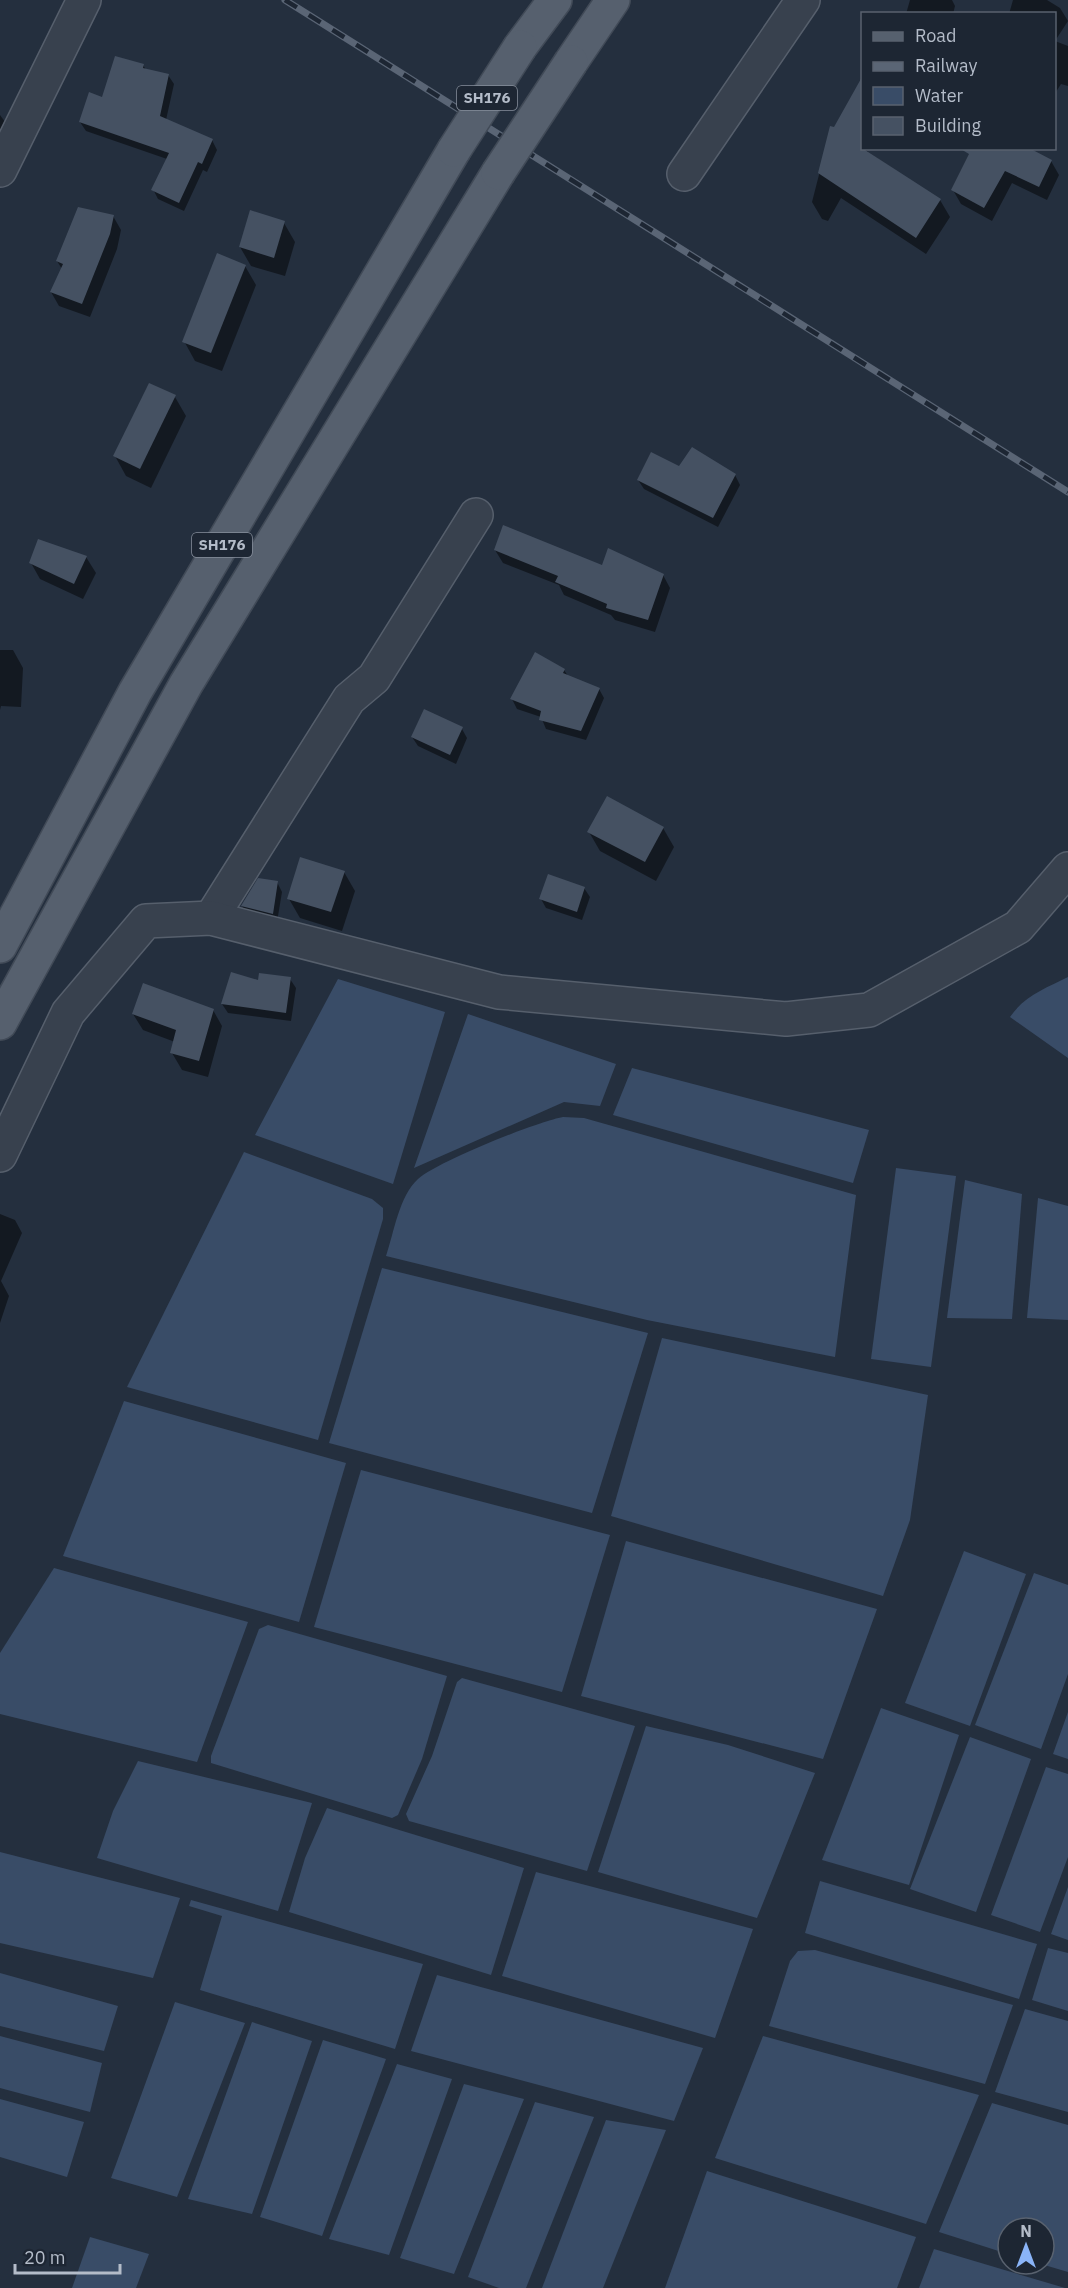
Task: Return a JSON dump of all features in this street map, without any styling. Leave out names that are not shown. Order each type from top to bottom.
[{"type":"main road","name":"SH176","points":[[0,946],[135,692],[454,150],[520,47],[555,0]]},
{"type":"main road","points":[[0,1023],[186,684],[498,173],[613,0]]},
{"type":"street","points":[[0,170],[84,0]]},
{"type":"street","points":[[684,174],[802,0]]},
{"type":"street","points":[[211,918],[349,699],[374,678],[476,515]]},
{"type":"street","points":[[0,1155],[68,1013],[146,921],[211,918],[499,992],[786,1019],[869,1010],[1018,927],[1068,869]]},
{"type":"water","points":[[1068,977],[1068,1058],[1010,1017],[1029,998]]},
{"type":"water","points":[[338,979],[445,1012],[393,1184],[255,1135]]},
{"type":"water","points":[[468,1014],[616,1064],[600,1106],[564,1102],[414,1168]]},
{"type":"water","points":[[632,1068],[869,1130],[853,1183],[613,1115]]},
{"type":"water","points":[[563,1117],[584,1118],[856,1195],[835,1357],[647,1320],[386,1256],[406,1195],[418,1179],[446,1162],[488,1143]]},
{"type":"water","points":[[244,1152],[372,1199],[383,1208],[383,1219],[318,1440],[127,1387]]},
{"type":"water","points":[[896,1168],[956,1176],[931,1367],[871,1359]]},
{"type":"water","points":[[965,1180],[1022,1194],[1012,1319],[947,1318]]},
{"type":"water","points":[[1038,1198],[1068,1206],[1068,1320],[1027,1318]]},
{"type":"water","points":[[382,1268],[648,1333],[592,1513],[329,1443]]},
{"type":"water","points":[[662,1338],[928,1395],[910,1520],[883,1596],[611,1516]]},
{"type":"water","points":[[124,1401],[346,1463],[299,1622],[63,1556]]},
{"type":"water","points":[[361,1470],[610,1535],[562,1692],[314,1627]]},
{"type":"water","points":[[626,1541],[877,1609],[823,1759],[581,1696]]},
{"type":"water","points":[[964,1551],[1026,1574],[970,1726],[905,1703]]},
{"type":"water","points":[[54,1568],[248,1622],[197,1762],[0,1714],[0,1653]]},
{"type":"water","points":[[1034,1573],[1068,1585],[1068,1674],[1041,1749],[975,1725]]},
{"type":"water","points":[[268,1625],[447,1676],[422,1759],[398,1815],[392,1818],[211,1763],[211,1756],[259,1629]]},
{"type":"water","points":[[462,1678],[635,1726],[587,1871],[409,1821],[406,1814],[432,1756],[457,1682]]},
{"type":"water","points":[[881,1708],[959,1735],[909,1885],[822,1860]]},
{"type":"water","points":[[1068,1712],[1068,1759],[1053,1754]]},
{"type":"water","points":[[646,1726],[728,1745],[815,1773],[757,1918],[598,1872]]},
{"type":"water","points":[[970,1737],[1031,1759],[976,1912],[910,1889]]},
{"type":"water","points":[[138,1761],[312,1803],[278,1911],[97,1858],[113,1811]]},
{"type":"water","points":[[1046,1767],[1068,1774],[1068,1857],[1040,1932],[991,1915]]},
{"type":"water","points":[[327,1808],[524,1868],[491,1975],[289,1912],[305,1858]]},
{"type":"water","points":[[0,1852],[180,1898],[153,1978],[0,1943]]},
{"type":"water","points":[[536,1872],[753,1929],[715,2038],[502,1976]]},
{"type":"water","points":[[820,1881],[1037,1944],[1019,1999],[805,1933]]},
{"type":"water","points":[[1068,1887],[1068,1940],[1051,1934]]},
{"type":"water","points":[[191,1900],[423,1964],[395,2049],[200,1990],[222,1916],[189,1906]]},
{"type":"water","points":[[1048,1948],[1068,1953],[1068,2011],[1032,2000]]},
{"type":"water","points":[[815,1950],[1013,2005],[985,2084],[769,2026],[790,1961],[798,1951]]},
{"type":"water","points":[[0,1973],[118,2006],[104,2051],[0,2026]]},
{"type":"water","points":[[437,1975],[703,2048],[674,2121],[411,2051]]},
{"type":"water","points":[[175,2002],[245,2023],[177,2197],[111,2178]]},
{"type":"water","points":[[1025,2009],[1068,2021],[1068,2112],[995,2092]]},
{"type":"water","points":[[252,2022],[312,2041],[252,2214],[188,2199]]},
{"type":"water","points":[[0,2036],[102,2063],[90,2112],[0,2088]]},
{"type":"water","points":[[763,2036],[979,2095],[926,2224],[715,2158]]},
{"type":"water","points":[[323,2040],[386,2059],[322,2236],[260,2217]]},
{"type":"water","points":[[397,2064],[452,2079],[389,2255],[329,2239]]},
{"type":"water","points":[[464,2084],[524,2099],[454,2274],[400,2258]]},
{"type":"water","points":[[0,2099],[84,2122],[67,2177],[0,2157]]},
{"type":"water","points":[[535,2102],[594,2117],[526,2288],[499,2288],[468,2277]]},
{"type":"water","points":[[992,2103],[1068,2125],[1068,2272],[1056,2268],[1056,2216],[996,2216],[996,2250],[939,2232]]},
{"type":"water","points":[[606,2120],[666,2130],[603,2288],[542,2288]]},
{"type":"water","points":[[707,2171],[916,2237],[897,2288],[665,2288]]},
{"type":"water","points":[[90,2237],[149,2254],[136,2288],[72,2288]]},
{"type":"water","points":[[934,2249],[996,2267],[996,2276],[1025,2276],[1065,2288],[919,2288]]},
{"type":"building","points":[[115,56],[144,64],[143,68],[169,74],[160,116],[213,139],[202,164],[198,162],[179,203],[151,190],[169,153],[79,122],[89,92],[102,97]]},
{"type":"building","points":[[861,79],[861,150],[865,150],[941,199],[916,238],[818,173],[830,126],[834,127]]},
{"type":"building","points":[[962,150],[1033,150],[1052,160],[1039,187],[1005,171],[984,208],[951,190],[969,154]]},
{"type":"building","points":[[78,207],[114,215],[110,234],[82,304],[50,292],[63,264],[56,261]]},
{"type":"building","points":[[250,210],[285,221],[274,258],[239,247]]},
{"type":"building","points":[[217,253],[246,265],[211,353],[182,342]]},
{"type":"building","points":[[149,383],[176,395],[140,469],[113,456]]},
{"type":"building","points":[[692,447],[736,474],[713,518],[637,480],[651,452],[679,466]]},
{"type":"building","points":[[503,525],[602,565],[608,548],[664,574],[648,620],[606,608],[607,604],[555,582],[558,576],[494,550]]},
{"type":"building","points":[[38,539],[87,556],[74,584],[29,563]]},
{"type":"building","points":[[535,652],[565,669],[563,673],[600,688],[581,731],[539,720],[541,711],[510,699]]},
{"type":"building","points":[[424,709],[463,727],[450,755],[411,737]]},
{"type":"building","points":[[607,796],[664,827],[645,862],[587,832]]},
{"type":"building","points":[[300,857],[345,871],[331,912],[287,899]]},
{"type":"building","points":[[548,874],[585,887],[577,912],[539,899]]},
{"type":"building","points":[[258,878],[278,881],[273,914],[241,906]]},
{"type":"building","points":[[231,972],[258,980],[259,973],[291,977],[286,1013],[221,1004]]},
{"type":"building","points":[[143,983],[214,1009],[199,1061],[170,1053],[176,1030],[132,1014]]},
{"type":"railway","points":[[285,0],[1068,492]]}]
